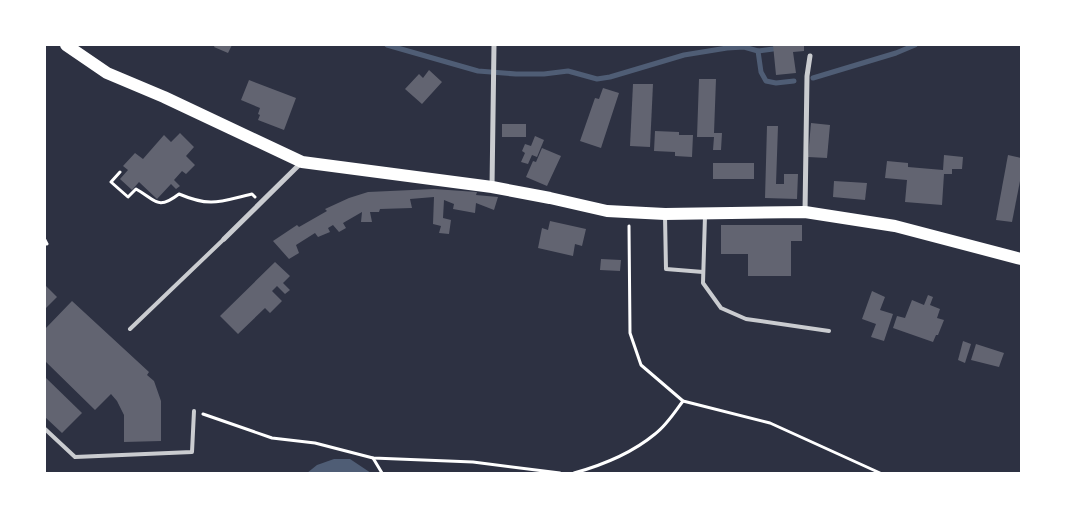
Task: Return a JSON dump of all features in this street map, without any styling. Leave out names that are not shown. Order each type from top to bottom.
[{"type":"main road","points":[[66,45],[107,73],[164,97],[302,162],[492,188],[550,198],[607,211],[665,214],[805,212],[895,226],[1021,259]]},
{"type":"street","points":[[492,188],[494,46]]},
{"type":"street","points":[[805,212],[807,76],[810,56]]},
{"type":"street","points":[[224,239],[302,162]]},
{"type":"lane","points":[[665,214],[666,269],[703,272]]},
{"type":"lane","points":[[705,214],[703,283],[721,308],[746,319],[829,332]]},
{"type":"lane","points":[[130,329],[224,239]]},
{"type":"lane","points":[[45,430],[76,457],[192,452],[194,411]]},
{"type":"path","points":[[120,172],[111,182],[128,197],[136,189],[154,202],[164,203],[180,194],[213,203],[252,194],[261,202]]},
{"type":"path","points":[[629,212],[630,333],[641,365],[683,401],[770,423],[880,473]]},
{"type":"path","points":[[45,240],[47,244]]},
{"type":"path","points":[[574,473],[618,458],[656,434],[683,401]]},
{"type":"path","points":[[194,411],[272,438],[315,443],[373,458],[473,462],[560,473]]},
{"type":"path","points":[[373,458],[382,473]]},
{"type":"water","points":[[334,459],[350,459],[371,473],[307,473],[317,465]]},
{"type":"building","points":[[215,45],[232,45],[228,53],[214,47]]},
{"type":"building","points":[[773,45],[804,45],[804,51],[793,52],[796,73],[776,75]]},
{"type":"building","points":[[429,70],[442,82],[422,104],[405,89],[419,74],[423,78]]},
{"type":"building","points":[[699,79],[716,79],[714,133],[722,133],[721,150],[713,150],[714,137],[697,137]]},
{"type":"building","points":[[249,80],[296,98],[284,130],[258,120],[260,108],[241,100]]},
{"type":"building","points":[[633,84],[653,84],[650,147],[630,146]]},
{"type":"building","points":[[603,88],[619,93],[601,148],[580,141],[595,98],[599,99]]},
{"type":"building","points":[[811,123],[830,125],[827,158],[808,157]]},
{"type":"building","points":[[502,124],[526,124],[526,137],[502,137]]},
{"type":"building","points":[[767,126],[778,126],[776,184],[784,184],[784,174],[798,174],[797,199],[765,198]]},
{"type":"building","points":[[655,131],[679,132],[679,135],[693,135],[692,157],[675,156],[675,152],[654,151]]},
{"type":"building","points":[[180,133],[194,147],[186,156],[195,165],[186,174],[182,171],[174,180],[180,186],[176,189],[171,184],[157,199],[139,182],[132,190],[120,179],[128,170],[123,166],[135,153],[143,159],[164,135],[171,142]]},
{"type":"building","points":[[535,136],[544,140],[537,157],[532,155],[528,164],[521,162],[525,153],[522,151],[525,144],[531,146]]},
{"type":"building","points":[[542,148],[561,156],[547,186],[526,177],[533,161],[536,162]]},
{"type":"building","points":[[944,155],[963,157],[962,169],[952,169],[952,174],[944,174],[942,205],[905,202],[907,180],[885,178],[887,161],[908,163],[908,167],[943,170]]},
{"type":"building","points":[[1008,155],[1021,158],[1021,176],[1012,222],[996,220]]},
{"type":"building","points":[[713,163],[754,163],[754,179],[713,179]]},
{"type":"building","points":[[834,181],[867,183],[865,200],[833,197]]},
{"type":"building","points":[[434,189],[477,192],[476,195],[498,197],[494,210],[476,203],[475,213],[453,209],[454,204],[444,200],[443,218],[451,220],[449,234],[439,233],[441,226],[433,224],[434,197],[410,199],[412,208],[380,209],[379,212],[370,212],[372,222],[361,222],[362,212],[343,223],[346,228],[339,232],[333,225],[328,228],[330,232],[318,237],[315,233],[296,245],[299,253],[289,259],[273,241],[297,225],[299,227],[327,211],[325,209],[349,198],[368,192]]},
{"type":"building","points":[[550,221],[586,229],[582,246],[575,244],[573,256],[538,248],[542,228],[548,230]]},
{"type":"building","points":[[721,225],[802,225],[802,241],[791,241],[791,276],[748,276],[748,254],[721,254]]},
{"type":"building","points":[[601,259],[621,260],[620,271],[600,270]]},
{"type":"building","points":[[275,262],[290,276],[283,283],[290,290],[285,294],[277,286],[272,291],[282,301],[270,313],[265,308],[238,334],[220,316]]},
{"type":"building","points":[[45,285],[57,297],[45,309]]},
{"type":"building","points":[[872,291],[885,297],[880,310],[893,314],[884,341],[871,337],[876,324],[862,319]]},
{"type":"building","points":[[928,295],[933,297],[930,305],[940,309],[937,318],[944,320],[933,342],[893,328],[897,316],[905,318],[912,300],[924,305]]},
{"type":"building","points":[[72,301],[149,372],[147,375],[154,381],[161,401],[161,441],[124,442],[124,415],[111,394],[95,410],[45,361],[45,329]]},
{"type":"building","points":[[963,341],[971,344],[965,363],[958,360]]},
{"type":"building","points":[[976,344],[1004,353],[999,367],[971,360]]},
{"type":"building","points":[[45,377],[82,413],[62,433],[45,417]]},
{"type":"waterway","points":[[387,45],[478,71],[516,74],[544,74],[568,71],[597,79],[610,77],[684,55],[727,48],[744,47],[758,51],[773,49]]},
{"type":"waterway","points":[[813,78],[896,53],[915,45]]},
{"type":"waterway","points":[[758,51],[761,72],[766,81],[776,83],[794,81]]}]
